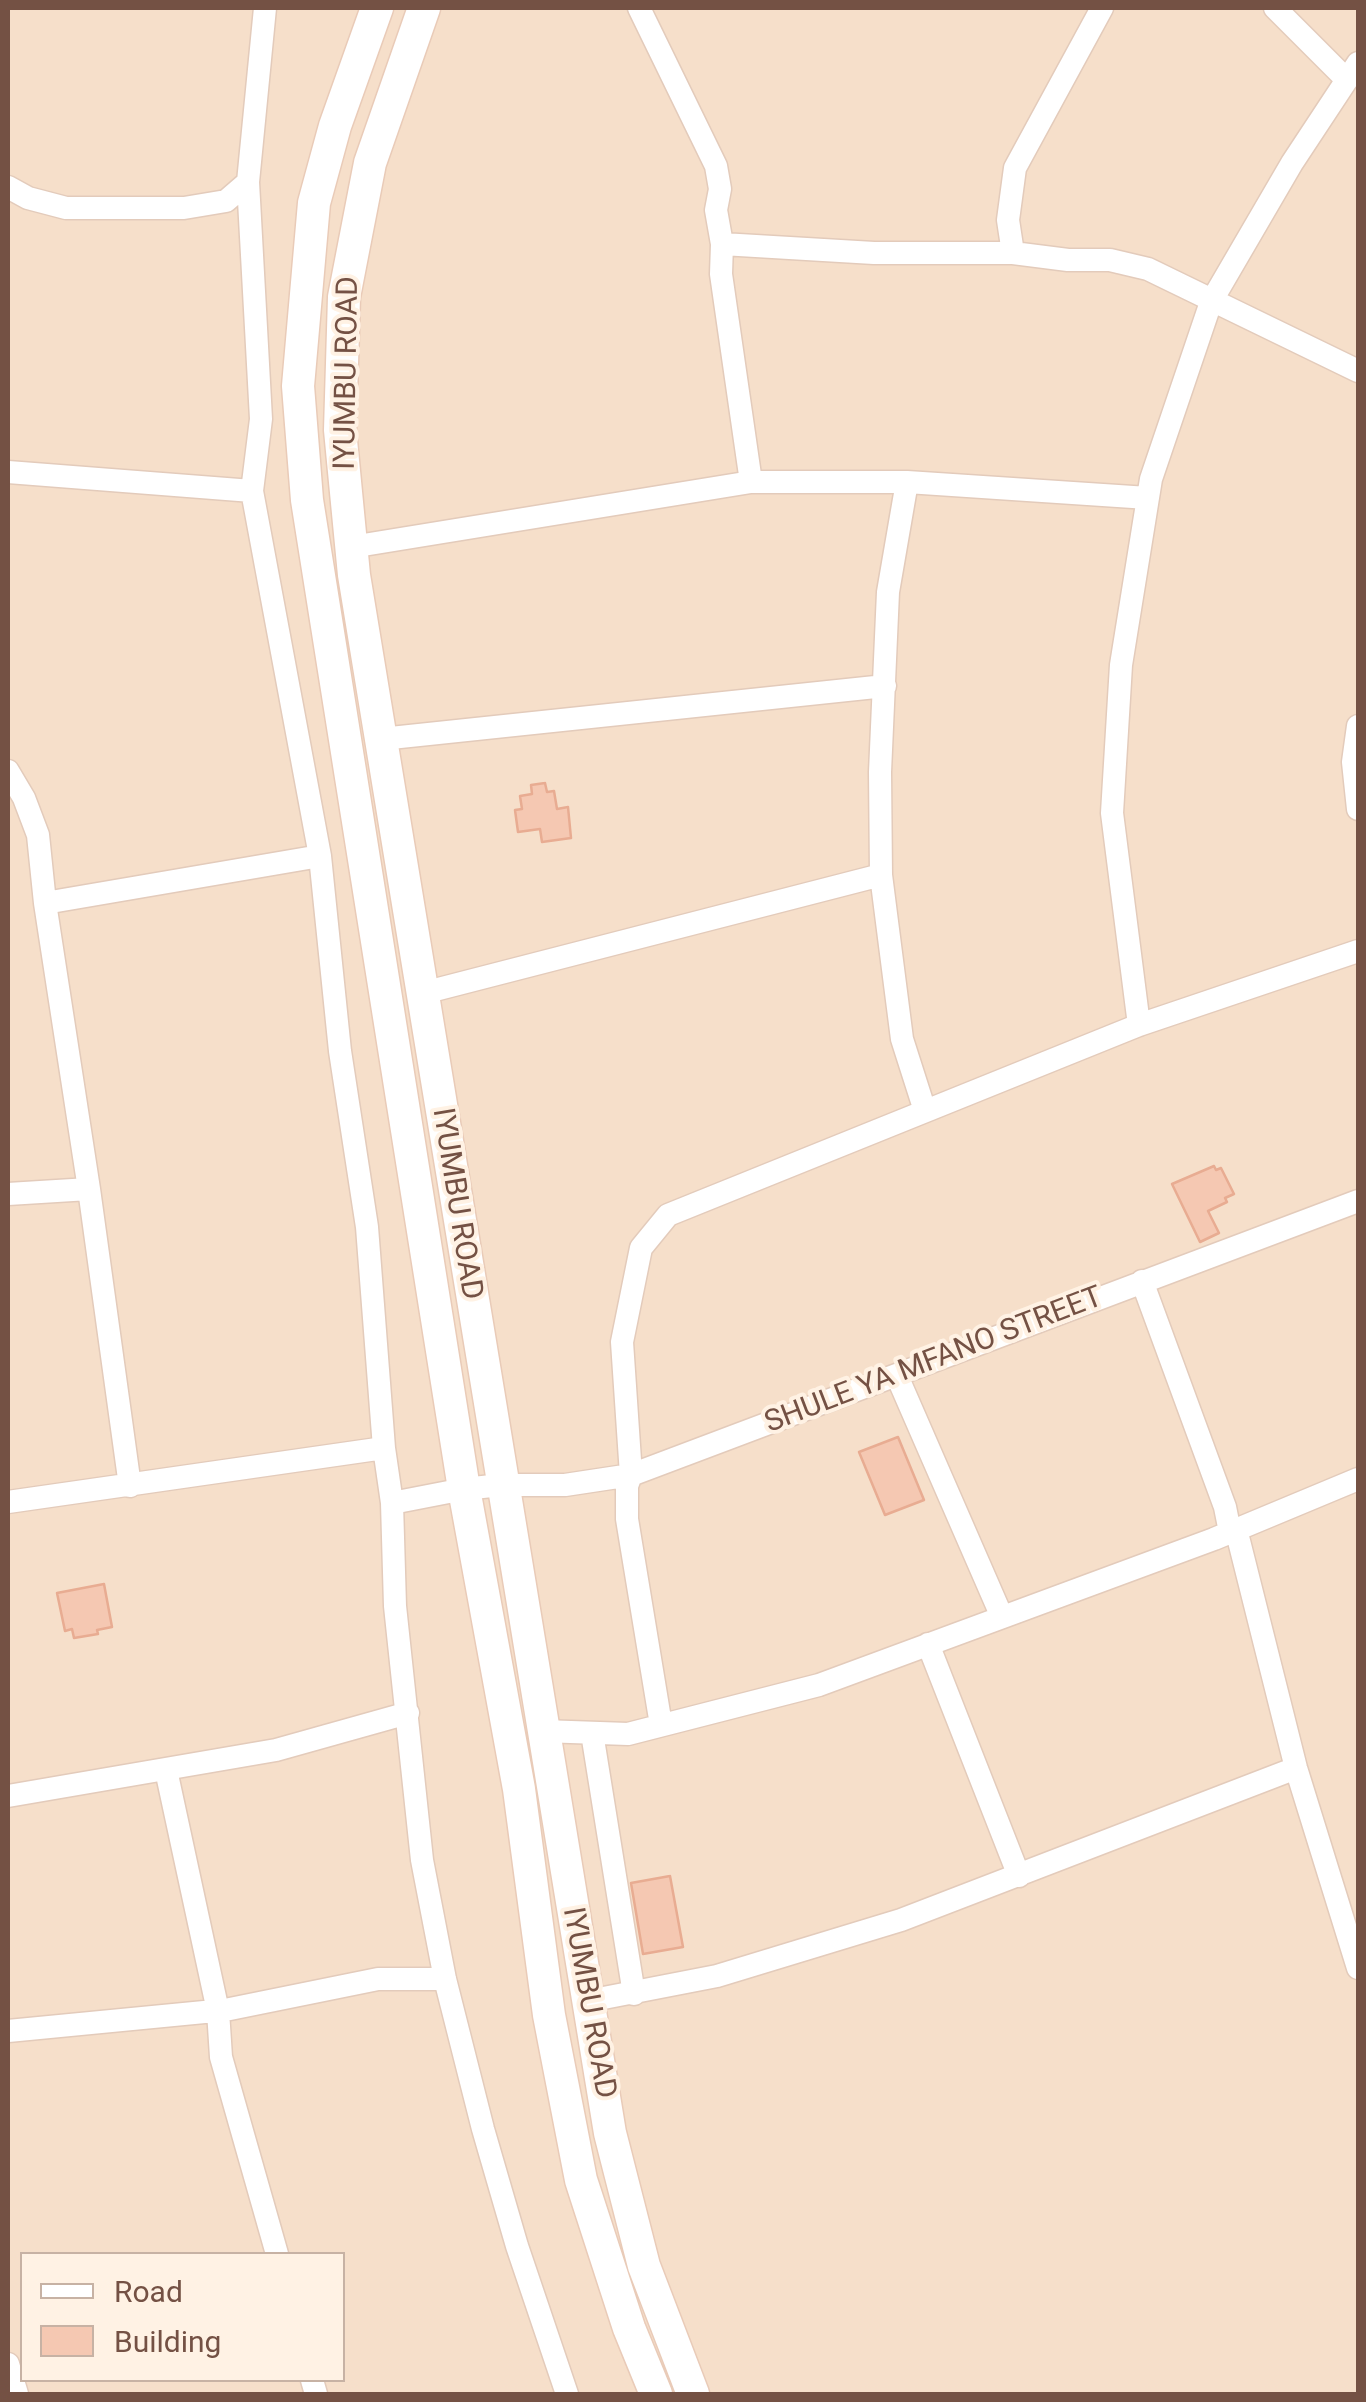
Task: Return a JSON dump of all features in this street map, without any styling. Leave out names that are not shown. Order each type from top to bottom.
[{"type":"main road","name":"IYUMBU ROAD","points":[[377,8],[335,126],[314,204],[298,386],[306,500],[464,1489],[519,1788],[549,2015],[581,2180],[629,2328],[656,2394]]},
{"type":"main road","name":"IYUMBU ROAD","points":[[424,8],[370,163],[344,297],[340,430],[351,547],[610,2133],[644,2266],[692,2394]]},
{"type":"street","points":[[265,8],[248,182],[261,419],[252,491],[320,856],[340,1051],[368,1227],[384,1448],[392,1502],[395,1606],[422,1860],[445,1979],[517,2246],[564,2394]]},
{"type":"street","points":[[639,8],[716,166],[722,274],[751,482]]},
{"type":"street","points":[[1013,253],[1008,220],[1015,168],[1102,8]]},
{"type":"street","points":[[1139,1025],[1112,814],[1121,664],[1151,479],[1211,302],[1292,163],[1353,72],[1275,8]]},
{"type":"street","points":[[8,187],[28,198],[66,208],[184,208],[226,200],[248,182]]},
{"type":"street","points":[[722,244],[1110,260],[1148,269],[1358,371]]},
{"type":"street","points":[[8,472],[252,491]]},
{"type":"street","points":[[351,547],[751,482],[908,482],[1148,498]]},
{"type":"street","points":[[908,482],[888,592],[880,772],[881,874],[902,1038],[925,1111]]},
{"type":"street","points":[[381,739],[885,686]]},
{"type":"street","points":[[1358,726],[1352,762],[1358,809]]},
{"type":"street","points":[[8,771],[24,798],[38,835],[44,903],[90,1189],[130,1486]]},
{"type":"street","points":[[44,903],[320,856]]},
{"type":"street","points":[[423,994],[881,874]]},
{"type":"street","points":[[660,1726],[627,1519],[631,1475],[622,1342],[640,1248],[668,1214],[1139,1025],[1358,951]]},
{"type":"street","points":[[8,1194],[90,1189]]},
{"type":"street","name":"SHULE YA MFANO STREET","points":[[392,1502],[502,1484],[565,1484],[631,1475],[1358,1201]]},
{"type":"street","points":[[1142,1281],[1233,1531],[1296,1768],[1358,1968]]},
{"type":"street","points":[[897,1376],[1002,1617]]},
{"type":"street","points":[[8,1502],[384,1448]]},
{"type":"street","points":[[542,1731],[628,1734],[819,1685],[1233,1531],[1358,1479]]},
{"type":"street","points":[[928,1644],[1018,1876]]},
{"type":"street","points":[[8,1796],[276,1750],[408,1713]]},
{"type":"street","points":[[592,1732],[634,1994]]},
{"type":"street","points":[[588,2001],[717,1976],[901,1920],[1296,1768]]},
{"type":"street","points":[[166,1770],[218,2011],[221,2057],[275,2252]]},
{"type":"street","points":[[8,2031],[218,2011],[378,1979],[445,1979]]},
{"type":"street","points":[[8,2364],[18,2394]]},
{"type":"shaded area","points":[[8,8],[1358,8],[1358,2394],[8,2394]]},
{"type":"building","points":[[545,783],[547,792],[554,791],[557,809],[568,807],[571,838],[542,842],[540,829],[518,832],[515,810],[522,809],[520,796],[532,794],[531,785]]},
{"type":"building","points":[[1214,1166],[1216,1170],[1221,1168],[1234,1194],[1208,1211],[1219,1233],[1200,1242],[1172,1184]]},
{"type":"building","points":[[898,1437],[924,1500],[885,1515],[859,1452]]},
{"type":"building","points":[[104,1584],[112,1627],[74,1638],[72,1629],[65,1631],[57,1593]]},
{"type":"building","points":[[670,1876],[683,1947],[643,1954],[631,1883]]}]
